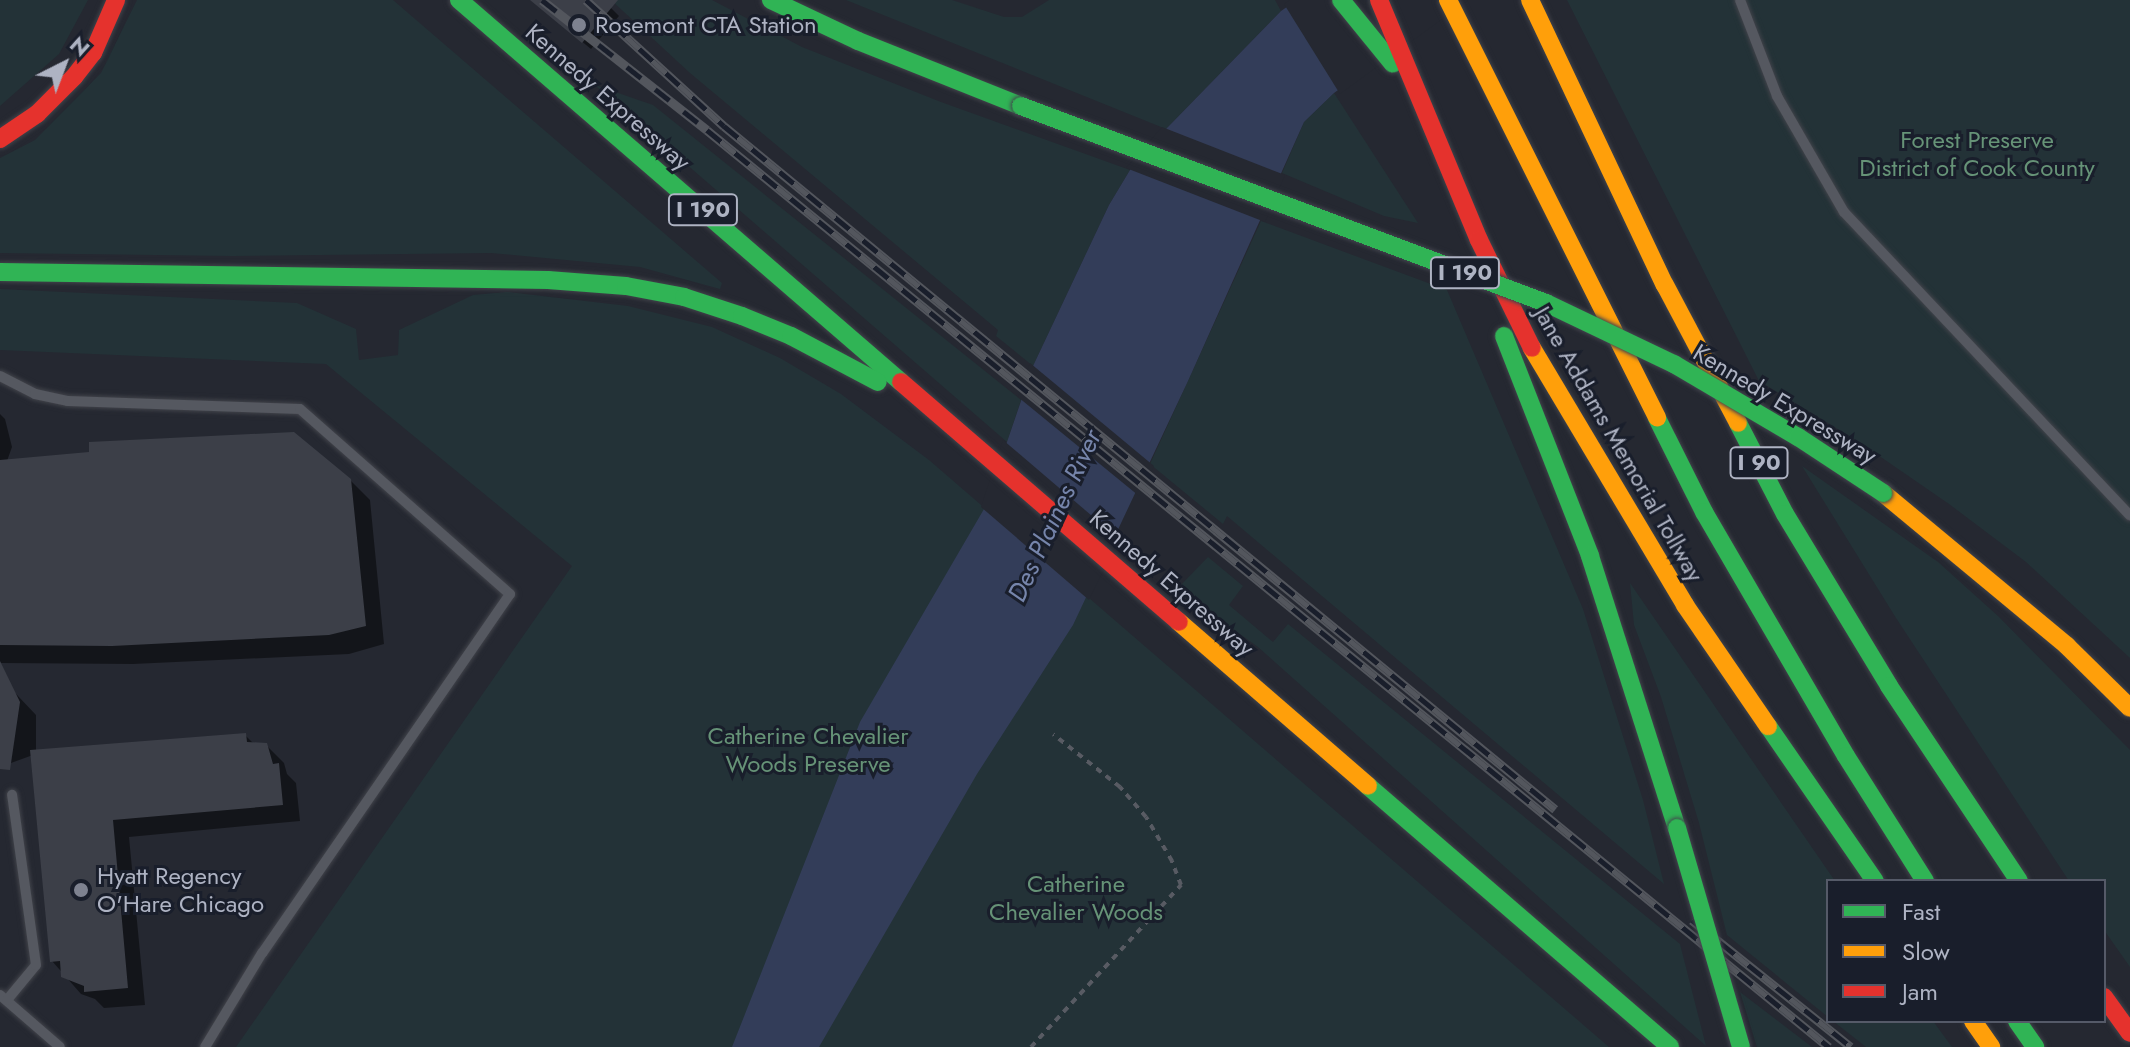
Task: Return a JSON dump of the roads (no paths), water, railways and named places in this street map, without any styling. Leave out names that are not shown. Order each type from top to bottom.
[{"type":"highway","points":[[0,139],[37,114],[74,77],[99,42],[116,0]]},
{"type":"highway","name":"Kennedy Expressway","points":[[459,0],[1670,1047]]},
{"type":"highway","name":"Kennedy Expressway","points":[[771,0],[858,41],[1021,106],[1546,303],[1674,364],[1798,437],[1883,493],[2067,646],[2130,708]]},
{"type":"highway","points":[[1341,0],[1423,100]]},
{"type":"highway","name":"Jane Addams Memorial Tollway","points":[[1379,0],[1479,240],[1542,368],[1685,605],[1874,879]]},
{"type":"highway","name":"Jane Addams Memorial Tollway","points":[[1448,0],[1477,64],[1704,512],[1846,756],[1924,879]]},
{"type":"highway","name":"I 90","points":[[1530,0],[1665,285],[1785,514],[1889,686],[2018,879]]},
{"type":"highway","points":[[1479,240],[1506,347],[1590,556],[1677,828],[1741,1047]]},
{"type":"highway","points":[[0,272],[532,279],[626,286],[684,297],[791,336],[946,421]]},
{"type":"highway","points":[[2106,1000],[2130,1033]]},
{"type":"highway","points":[[1974,1023],[1991,1047]]},
{"type":"highway","points":[[2018,1023],[2035,1047]]},
{"type":"lane","points":[[1740,0],[1777,96],[1844,212],[2130,516]]},
{"type":"lane","points":[[0,376],[35,394],[68,401],[300,409],[510,594],[262,953],[205,1047]]},
{"type":"lane","points":[[12,795],[36,965],[3,998],[60,1047]]},
{"type":"water","name":"Des Plaines River","points":[[1297,0],[1464,0],[1334,93],[1304,122],[1188,381],[1073,625],[977,774],[819,1047],[732,1047],[860,722],[984,509],[1033,366],[1109,205],[1130,170],[1166,129],[1281,11]]},
{"type":"railway","points":[[542,0],[707,130],[1829,1047]]},
{"type":"railway","points":[[586,0],[724,126],[1555,809]]},
{"type":"railway","points":[[1692,920],[1851,1047]]},
{"type":"place","name":"Rosemont CTA Station","points":[[579,25]]},
{"type":"place","name":"Hyatt Regency O'Hare Chicago","points":[[81,890]]},
{"type":"park label","name":"Forest Preserve District of Cook County","points":[[1977,154]]},
{"type":"park label","name":"Catherine Chevalier Woods Preserve","points":[[808,750]]},
{"type":"park label","name":"Catherine Chevalier Woods","points":[[1076,898]]}]
